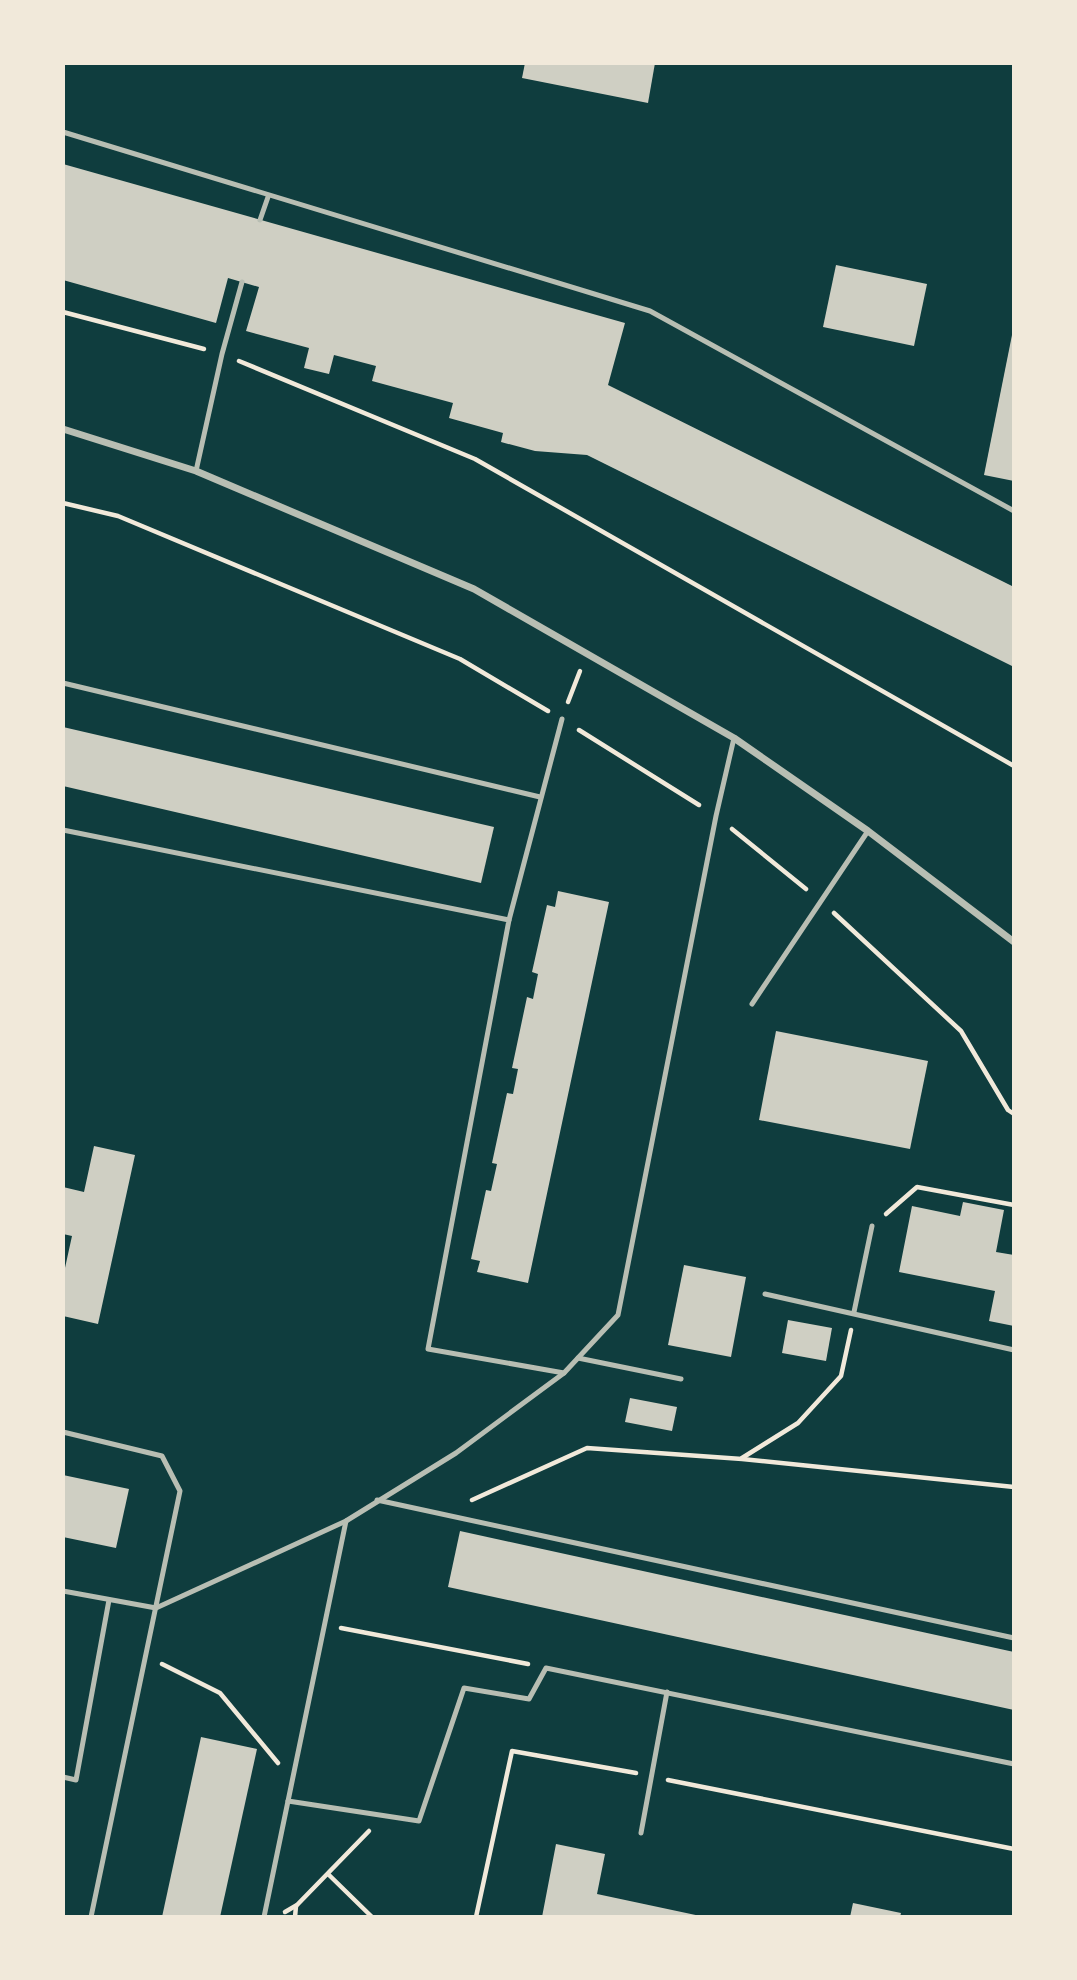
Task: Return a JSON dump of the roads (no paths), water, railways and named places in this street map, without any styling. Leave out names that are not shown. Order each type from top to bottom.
[{"type":"street","points":[[63,429],[196,471],[474,589],[734,738],[868,831],[1014,943]]},
{"type":"lane","points":[[63,132],[268,197],[650,311],[1014,511]]},
{"type":"lane","points":[[260,220],[268,197]]},
{"type":"lane","points":[[196,471],[222,354],[242,282]]},
{"type":"lane","points":[[63,683],[540,797]]},
{"type":"lane","points":[[562,719],[509,920],[428,1349],[564,1373]]},
{"type":"lane","points":[[63,1591],[156,1608],[346,1521],[456,1453],[564,1373],[618,1315],[716,816],[734,738]]},
{"type":"lane","points":[[63,831],[509,920]]},
{"type":"lane","points":[[752,1004],[868,831]]},
{"type":"lane","points":[[854,1312],[872,1226]]},
{"type":"lane","points":[[765,1294],[1014,1350]]},
{"type":"lane","points":[[578,1358],[681,1379]]},
{"type":"lane","points":[[63,1432],[162,1456],[180,1491],[91,1917]]},
{"type":"lane","points":[[376,1500],[1014,1638]]},
{"type":"lane","points":[[264,1917],[346,1521]]},
{"type":"lane","points":[[63,1777],[76,1780],[109,1600]]},
{"type":"lane","points":[[288,1801],[419,1821],[464,1688],[529,1699],[546,1668],[1014,1763]]},
{"type":"lane","points":[[641,1833],[667,1692]]}]
